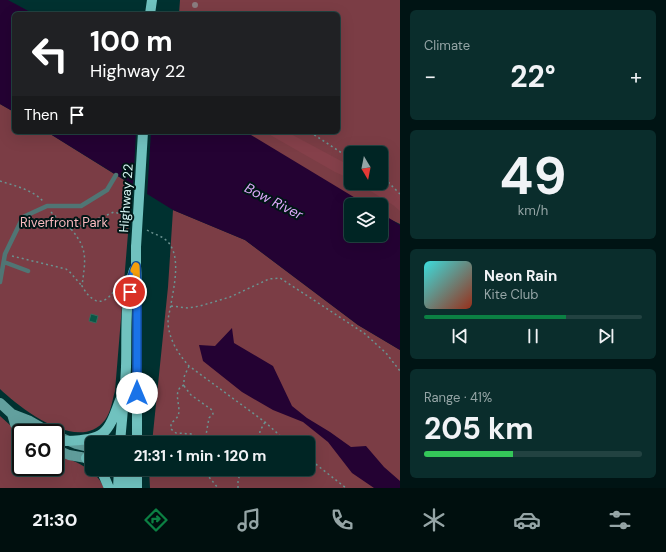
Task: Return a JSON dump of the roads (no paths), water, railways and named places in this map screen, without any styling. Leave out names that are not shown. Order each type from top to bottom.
[{"type":"main road","points":[[150,12],[152,0]]},
{"type":"main road","name":"Highway 22","points":[[136,436],[136,247],[143,134]]},
{"type":"main road","name":"Highway 22","points":[[121,436],[127,317],[131,280],[136,266]]},
{"type":"main road","points":[[66,441],[88,440],[103,434],[112,424],[124,389]]},
{"type":"main road","points":[[0,403],[12,414],[36,424]]},
{"type":"main road","points":[[12,414],[16,424]]},
{"type":"main road","points":[[66,441],[85,446]]},
{"type":"main road","points":[[64,453],[85,460]]},
{"type":"main road","points":[[104,476],[109,488]]},
{"type":"main road","points":[[118,488],[119,476]]},
{"type":"main road","points":[[127,476],[128,488]]},
{"type":"main road","points":[[137,476],[137,488]]},
{"type":"lane","points":[[0,282],[5,254],[23,216],[46,206],[81,206],[107,190],[116,175]]},
{"type":"lane","points":[[4,262],[28,271]]},
{"type":"water","points":[[0,0],[8,0],[30,12],[12,12],[12,111],[0,104]]},
{"type":"water","name":"Bow River","points":[[50,134],[249,134],[355,198],[344,198],[344,242],[388,242],[388,217],[400,225],[400,350],[358,325],[245,240],[173,210]]},
{"type":"water","points":[[232,328],[234,343],[273,366],[292,406],[307,418],[351,447],[366,446],[384,467],[400,481],[400,488],[374,488],[352,473],[328,442],[303,422],[273,410],[242,392],[203,361],[199,345],[215,346]]},
{"type":"park label","name":"Riverfront Park","points":[[64,222]]}]
